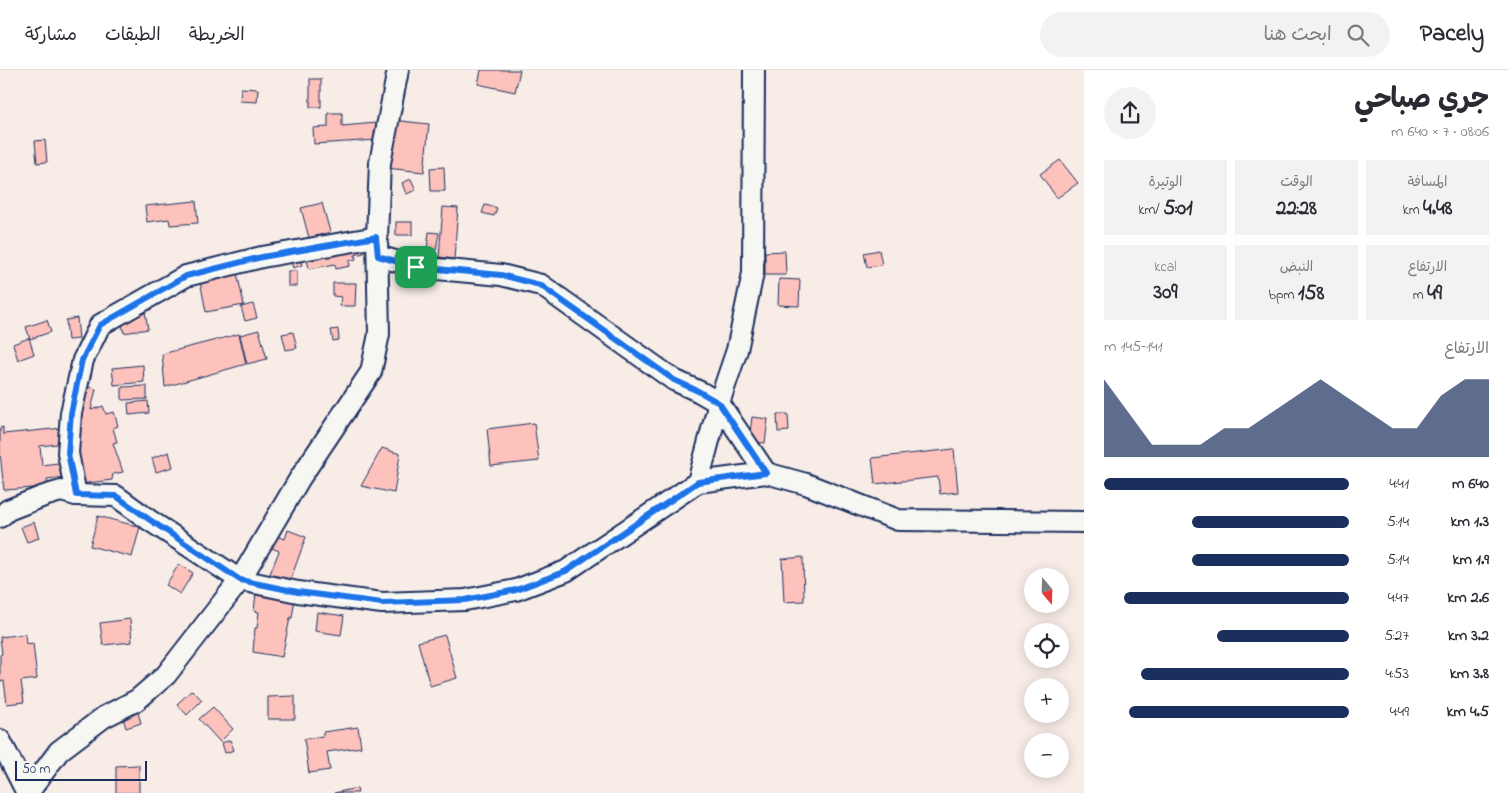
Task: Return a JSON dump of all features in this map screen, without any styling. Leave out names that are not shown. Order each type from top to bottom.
[{"type":"street","points":[[0,740],[27,793],[59,751],[104,717],[137,700],[166,675],[240,580],[300,478],[371,372],[379,334],[376,237],[380,163],[398,70]]},
{"type":"street","points":[[698,482],[719,403],[738,350],[753,272],[754,70]]},
{"type":"street","points":[[76,495],[68,453],[71,413],[82,360],[100,325],[186,276],[262,257],[376,237]]},
{"type":"street","points":[[378,256],[416,267],[501,275],[540,285],[674,380],[719,403],[766,473]]},
{"type":"street","points":[[0,517],[8,510],[61,491],[76,495],[116,496],[240,580],[298,592],[382,603],[465,600],[516,590],[566,571],[698,482],[766,473],[806,484],[898,520],[1084,522]]},
{"type":"building","points":[[481,70],[520,70],[515,92],[478,84]]},
{"type":"building","points":[[310,79],[321,79],[321,107],[310,107]]},
{"type":"building","points":[[241,88],[258,89],[257,102],[240,101]]},
{"type":"building","points":[[328,113],[342,113],[342,126],[376,123],[377,140],[314,144],[313,128],[328,127]]},
{"type":"building","points":[[391,120],[429,124],[424,172],[386,168]]},
{"type":"building","points":[[45,140],[47,162],[37,163],[35,141]]},
{"type":"building","points":[[1060,160],[1078,183],[1057,198],[1040,174]]},
{"type":"building","points":[[444,167],[445,191],[431,191],[430,168]]},
{"type":"building","points":[[411,179],[416,190],[406,194],[402,183]]},
{"type":"building","points":[[196,201],[198,223],[170,225],[169,219],[147,222],[145,206]]},
{"type":"building","points":[[322,203],[330,232],[309,238],[301,208]]},
{"type":"building","points":[[485,205],[497,208],[494,216],[482,213]]},
{"type":"building","points":[[443,207],[458,208],[454,259],[439,257]]},
{"type":"building","points":[[396,222],[412,222],[412,235],[396,235]]},
{"type":"building","points":[[429,232],[439,233],[436,250],[427,249]]},
{"type":"building","points":[[362,242],[364,253],[355,255],[356,259],[349,261],[350,266],[336,269],[335,264],[309,269],[306,254]]},
{"type":"building","points":[[879,250],[882,265],[867,267],[864,253]]},
{"type":"building","points":[[785,251],[786,275],[765,275],[765,252]]},
{"type":"building","points":[[298,254],[302,265],[293,268],[289,256]]},
{"type":"building","points":[[288,271],[297,271],[297,286],[288,286]]},
{"type":"building","points":[[237,273],[244,305],[206,312],[200,281]]},
{"type":"building","points":[[779,279],[800,280],[799,306],[778,305]]},
{"type":"building","points":[[333,283],[356,283],[355,306],[340,306],[341,297],[333,296]]},
{"type":"building","points":[[253,304],[257,318],[245,321],[241,307]]},
{"type":"building","points":[[145,311],[148,329],[124,333],[120,316]]},
{"type":"building","points":[[77,318],[79,339],[68,340],[66,320]]},
{"type":"building","points":[[47,320],[51,332],[30,339],[26,327]]},
{"type":"building","points":[[338,329],[339,340],[333,341],[331,330]]},
{"type":"building","points":[[259,330],[267,359],[247,364],[240,335]]},
{"type":"building","points":[[293,332],[297,348],[286,350],[282,334]]},
{"type":"building","points":[[239,334],[246,364],[165,387],[162,354]]},
{"type":"building","points":[[29,338],[34,354],[18,360],[13,344]]},
{"type":"building","points":[[143,365],[144,382],[114,385],[112,368]]},
{"type":"building","points":[[83,385],[96,389],[91,410],[103,406],[106,414],[114,412],[118,426],[113,428],[117,442],[113,443],[123,472],[113,474],[112,480],[80,484],[74,445]]},
{"type":"building","points":[[147,386],[147,399],[122,400],[122,387]]},
{"type":"building","points":[[148,401],[149,413],[129,415],[128,403]]},
{"type":"building","points":[[777,414],[788,414],[789,431],[778,432]]},
{"type":"building","points":[[752,417],[768,419],[765,443],[749,442]]},
{"type":"building","points":[[534,423],[539,461],[491,466],[487,429]]},
{"type":"building","points":[[3,427],[3,434],[63,428],[65,443],[40,446],[42,465],[66,462],[67,477],[47,479],[48,487],[4,490],[0,453],[0,428]]},
{"type":"building","points":[[382,448],[400,454],[394,493],[361,486]]},
{"type":"building","points":[[954,449],[958,492],[940,494],[938,477],[875,484],[872,458]]},
{"type":"building","points":[[169,452],[173,467],[156,472],[152,458]]},
{"type":"building","points":[[98,516],[140,527],[132,557],[90,546]]},
{"type":"building","points":[[34,522],[39,538],[27,542],[21,527]]},
{"type":"building","points":[[288,530],[306,537],[290,581],[270,574],[279,551],[272,548],[277,536],[285,539]]},
{"type":"building","points":[[803,557],[804,601],[784,602],[782,559]]},
{"type":"building","points":[[179,564],[193,573],[180,594],[166,585]]},
{"type":"building","points":[[256,593],[295,598],[282,657],[253,652],[255,628],[257,628],[259,612],[254,611]]},
{"type":"building","points":[[317,612],[344,616],[341,635],[315,631]]},
{"type":"building","points":[[130,619],[132,642],[103,645],[100,623]]},
{"type":"building","points":[[25,634],[26,644],[33,643],[37,679],[21,681],[24,702],[7,704],[4,681],[0,682],[0,655],[2,654],[0,637]]},
{"type":"building","points":[[445,635],[457,678],[430,686],[418,642]]},
{"type":"building","points":[[192,690],[202,700],[187,715],[177,704]]},
{"type":"building","points":[[295,696],[295,719],[268,719],[268,697]]},
{"type":"building","points":[[136,706],[141,723],[126,728],[121,711]]},
{"type":"building","points":[[213,707],[233,729],[220,742],[199,719]]},
{"type":"building","points":[[358,727],[361,747],[327,752],[330,770],[309,773],[304,739],[323,736],[323,732]]},
{"type":"building","points":[[230,740],[234,750],[225,753],[222,743]]},
{"type":"building","points":[[139,765],[139,793],[116,793],[116,766]]},
{"type":"building","points":[[357,788],[358,793],[334,793]]},
{"type":"route","points":[[376,237],[378,256],[416,267],[501,275],[540,285],[674,380],[719,403],[766,473],[698,482],[566,571],[516,590],[465,600],[382,603],[298,592],[240,580],[116,496],[76,495],[68,453],[71,413],[82,360],[100,325],[186,276],[262,257],[376,237]]}]
